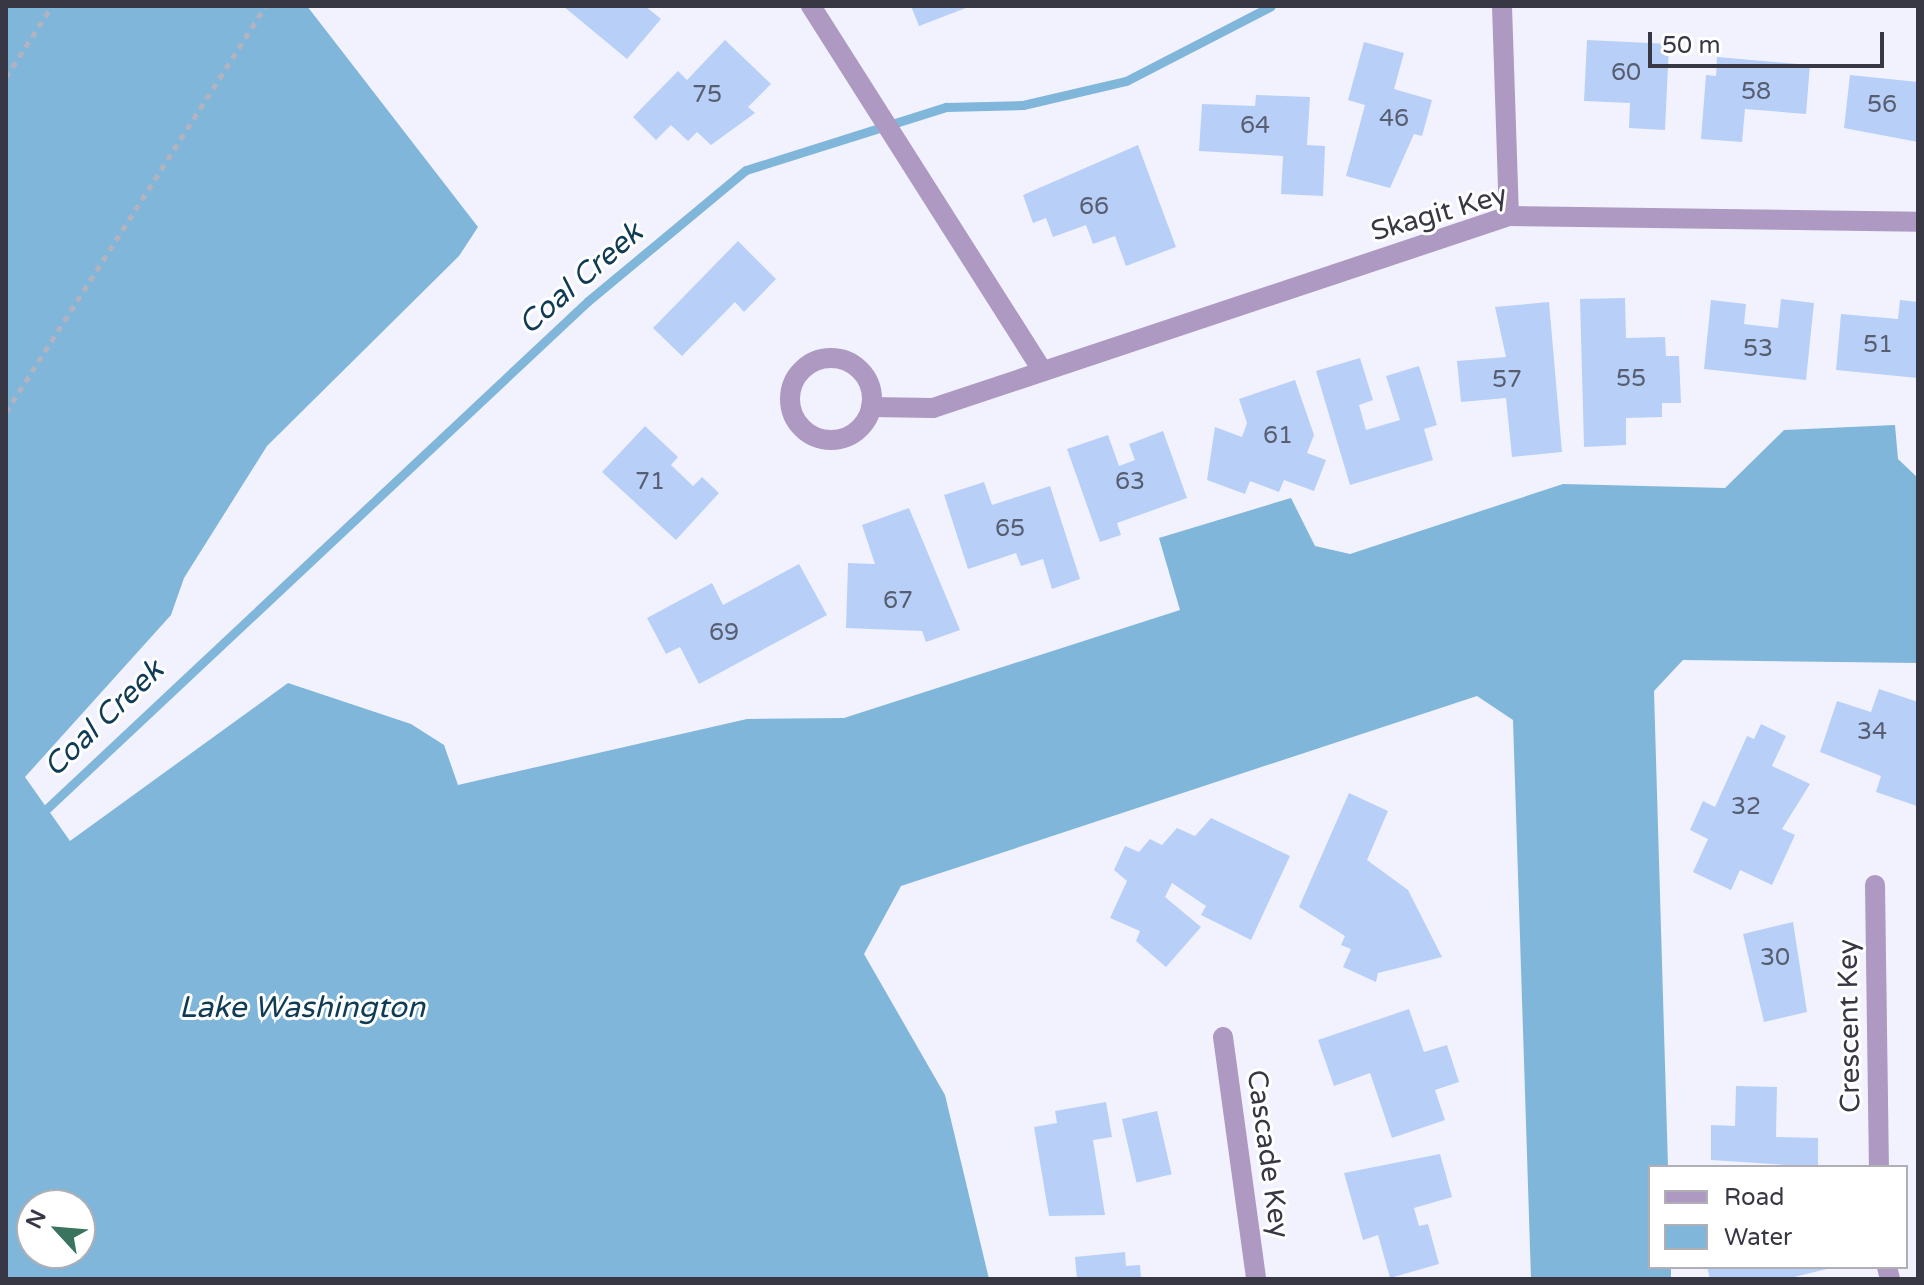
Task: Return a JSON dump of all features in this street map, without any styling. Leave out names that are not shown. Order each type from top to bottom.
[{"type":"street","points":[[811,6],[1041,369]]},
{"type":"street","points":[[1502,6],[1509,216]]},
{"type":"street","name":"Skagit Key","points":[[871,407],[933,408],[1041,369],[1509,216],[1918,222]]},
{"type":"street","points":[[831,358],[858,368],[871,407],[857,431],[830,441],[795,420],[790,392],[805,368],[831,358]]},
{"type":"street","name":"Crescent Key","points":[[1875,885],[1879,1165]]},
{"type":"street","name":"Cascade Key","points":[[1223,1037],[1256,1279]]},
{"type":"path","points":[[6,77],[52,6]]},
{"type":"path","points":[[6,412],[266,6]]},
{"type":"water","name":"Lake Washington","points":[[6,6],[307,6],[478,227],[459,256],[267,446],[184,578],[171,615],[25,777],[70,841],[288,683],[411,724],[444,745],[458,785],[747,719],[844,718],[1180,610],[1159,538],[1291,498],[1315,546],[1350,554],[1563,484],[1725,488],[1784,430],[1895,425],[1898,459],[1918,478],[1918,663],[1683,660],[1654,691],[1668,1165],[1648,1165],[1648,1269],[1671,1269],[1671,1279],[1531,1279],[1513,720],[1477,696],[901,886],[864,954],[945,1095],[989,1279],[6,1279]]},
{"type":"building","points":[[563,6],[645,6],[661,19],[627,59]]},
{"type":"building","points":[[911,6],[971,6],[919,26]]},
{"type":"building","points":[[725,40],[771,84],[748,107],[755,113],[711,145],[697,132],[688,141],[671,125],[656,140],[633,117],[678,71],[687,80]]},
{"type":"building","points":[[1587,40],[1669,44],[1665,130],[1629,128],[1630,103],[1584,101]]},
{"type":"building","points":[[1364,42],[1404,53],[1394,89],[1432,100],[1422,136],[1414,134],[1390,188],[1346,176],[1365,105],[1348,100]]},
{"type":"building","points":[[1717,57],[1810,65],[1806,114],[1745,109],[1742,142],[1701,139],[1706,75],[1716,76]]},
{"type":"building","points":[[1850,75],[1918,82],[1918,142],[1844,128]]},
{"type":"building","points":[[1256,95],[1310,97],[1307,145],[1325,146],[1323,196],[1281,194],[1283,156],[1199,151],[1202,104],[1255,106]]},
{"type":"building","points":[[1138,145],[1176,247],[1126,266],[1115,236],[1093,244],[1086,225],[1053,237],[1046,218],[1033,223],[1023,195]]},
{"type":"building","points":[[738,241],[776,279],[744,312],[735,302],[682,356],[653,328]]},
{"type":"building","points":[[1625,298],[1626,338],[1665,337],[1666,356],[1679,356],[1681,403],[1662,403],[1662,417],[1626,418],[1626,445],[1584,447],[1580,299]]},
{"type":"building","points":[[1781,299],[1814,303],[1806,380],[1704,369],[1711,300],[1746,304],[1744,324],[1778,328]]},
{"type":"building","points":[[1900,300],[1918,302],[1918,378],[1836,370],[1841,314],[1898,319]]},
{"type":"building","points":[[1549,302],[1562,452],[1512,457],[1506,398],[1461,402],[1457,361],[1506,357],[1495,307]]},
{"type":"building","points":[[1360,358],[1373,400],[1359,405],[1366,430],[1400,420],[1386,376],[1419,366],[1437,425],[1424,429],[1433,460],[1350,485],[1316,371]]},
{"type":"building","points":[[1295,380],[1314,435],[1307,453],[1326,460],[1314,491],[1284,480],[1279,492],[1250,481],[1245,494],[1207,480],[1215,427],[1242,437],[1247,423],[1239,399]]},
{"type":"building","points":[[645,426],[678,457],[671,465],[693,486],[702,477],[719,493],[676,540],[602,472]]},
{"type":"building","points":[[1163,431],[1187,498],[1117,523],[1121,535],[1100,542],[1067,449],[1108,435],[1119,466],[1135,460],[1129,444]]},
{"type":"building","points":[[984,482],[992,505],[1050,486],[1080,579],[1052,589],[1043,559],[1021,566],[1016,553],[968,569],[944,495]]},
{"type":"building","points":[[909,508],[960,630],[926,642],[922,631],[846,628],[848,563],[875,564],[862,525]]},
{"type":"building","points":[[799,564],[827,615],[699,684],[680,647],[666,654],[647,618],[712,583],[723,605]]},
{"type":"building","points":[[1879,689],[1918,702],[1917,806],[1876,792],[1881,776],[1820,752],[1837,701],[1871,712]]},
{"type":"building","points":[[1761,724],[1786,736],[1772,766],[1810,784],[1782,829],[1795,835],[1772,885],[1740,870],[1731,890],[1693,872],[1708,839],[1690,830],[1703,801],[1715,807],[1747,736],[1754,739]]},
{"type":"building","points":[[1349,793],[1388,811],[1367,860],[1408,890],[1442,957],[1378,973],[1376,982],[1343,967],[1351,949],[1341,945],[1345,936],[1299,907]]},
{"type":"building","points":[[1211,818],[1290,856],[1251,940],[1201,915],[1206,906],[1172,883],[1165,897],[1201,927],[1166,967],[1136,941],[1140,931],[1110,918],[1127,881],[1114,870],[1125,846],[1139,852],[1150,839],[1162,845],[1177,828],[1195,836]]},
{"type":"building","points":[[1793,922],[1807,1012],[1764,1022],[1743,934]]},
{"type":"building","points":[[1409,1009],[1424,1052],[1447,1045],[1459,1082],[1435,1090],[1445,1120],[1392,1138],[1370,1073],[1334,1086],[1318,1040]]},
{"type":"building","points":[[1736,1086],[1777,1087],[1776,1137],[1818,1138],[1818,1165],[1711,1160],[1711,1125],[1735,1126]]},
{"type":"building","points":[[1106,1102],[1112,1137],[1093,1140],[1105,1215],[1049,1216],[1034,1127],[1057,1123],[1055,1111]]},
{"type":"building","points":[[1157,1111],[1172,1174],[1137,1182],[1122,1119]]},
{"type":"building","points":[[1440,1154],[1452,1197],[1414,1208],[1419,1226],[1428,1224],[1439,1264],[1390,1278],[1378,1235],[1363,1240],[1344,1173]]},
{"type":"building","points":[[1125,1252],[1126,1266],[1140,1265],[1141,1279],[1077,1279],[1075,1257]]},
{"type":"building","points":[[1708,1269],[1827,1269],[1786,1279],[1710,1279]]},
{"type":"waterway","name":"Coal Creek","points":[[40,815],[588,301],[746,170],[946,107],[1023,105],[1126,81],[1271,6]]}]
